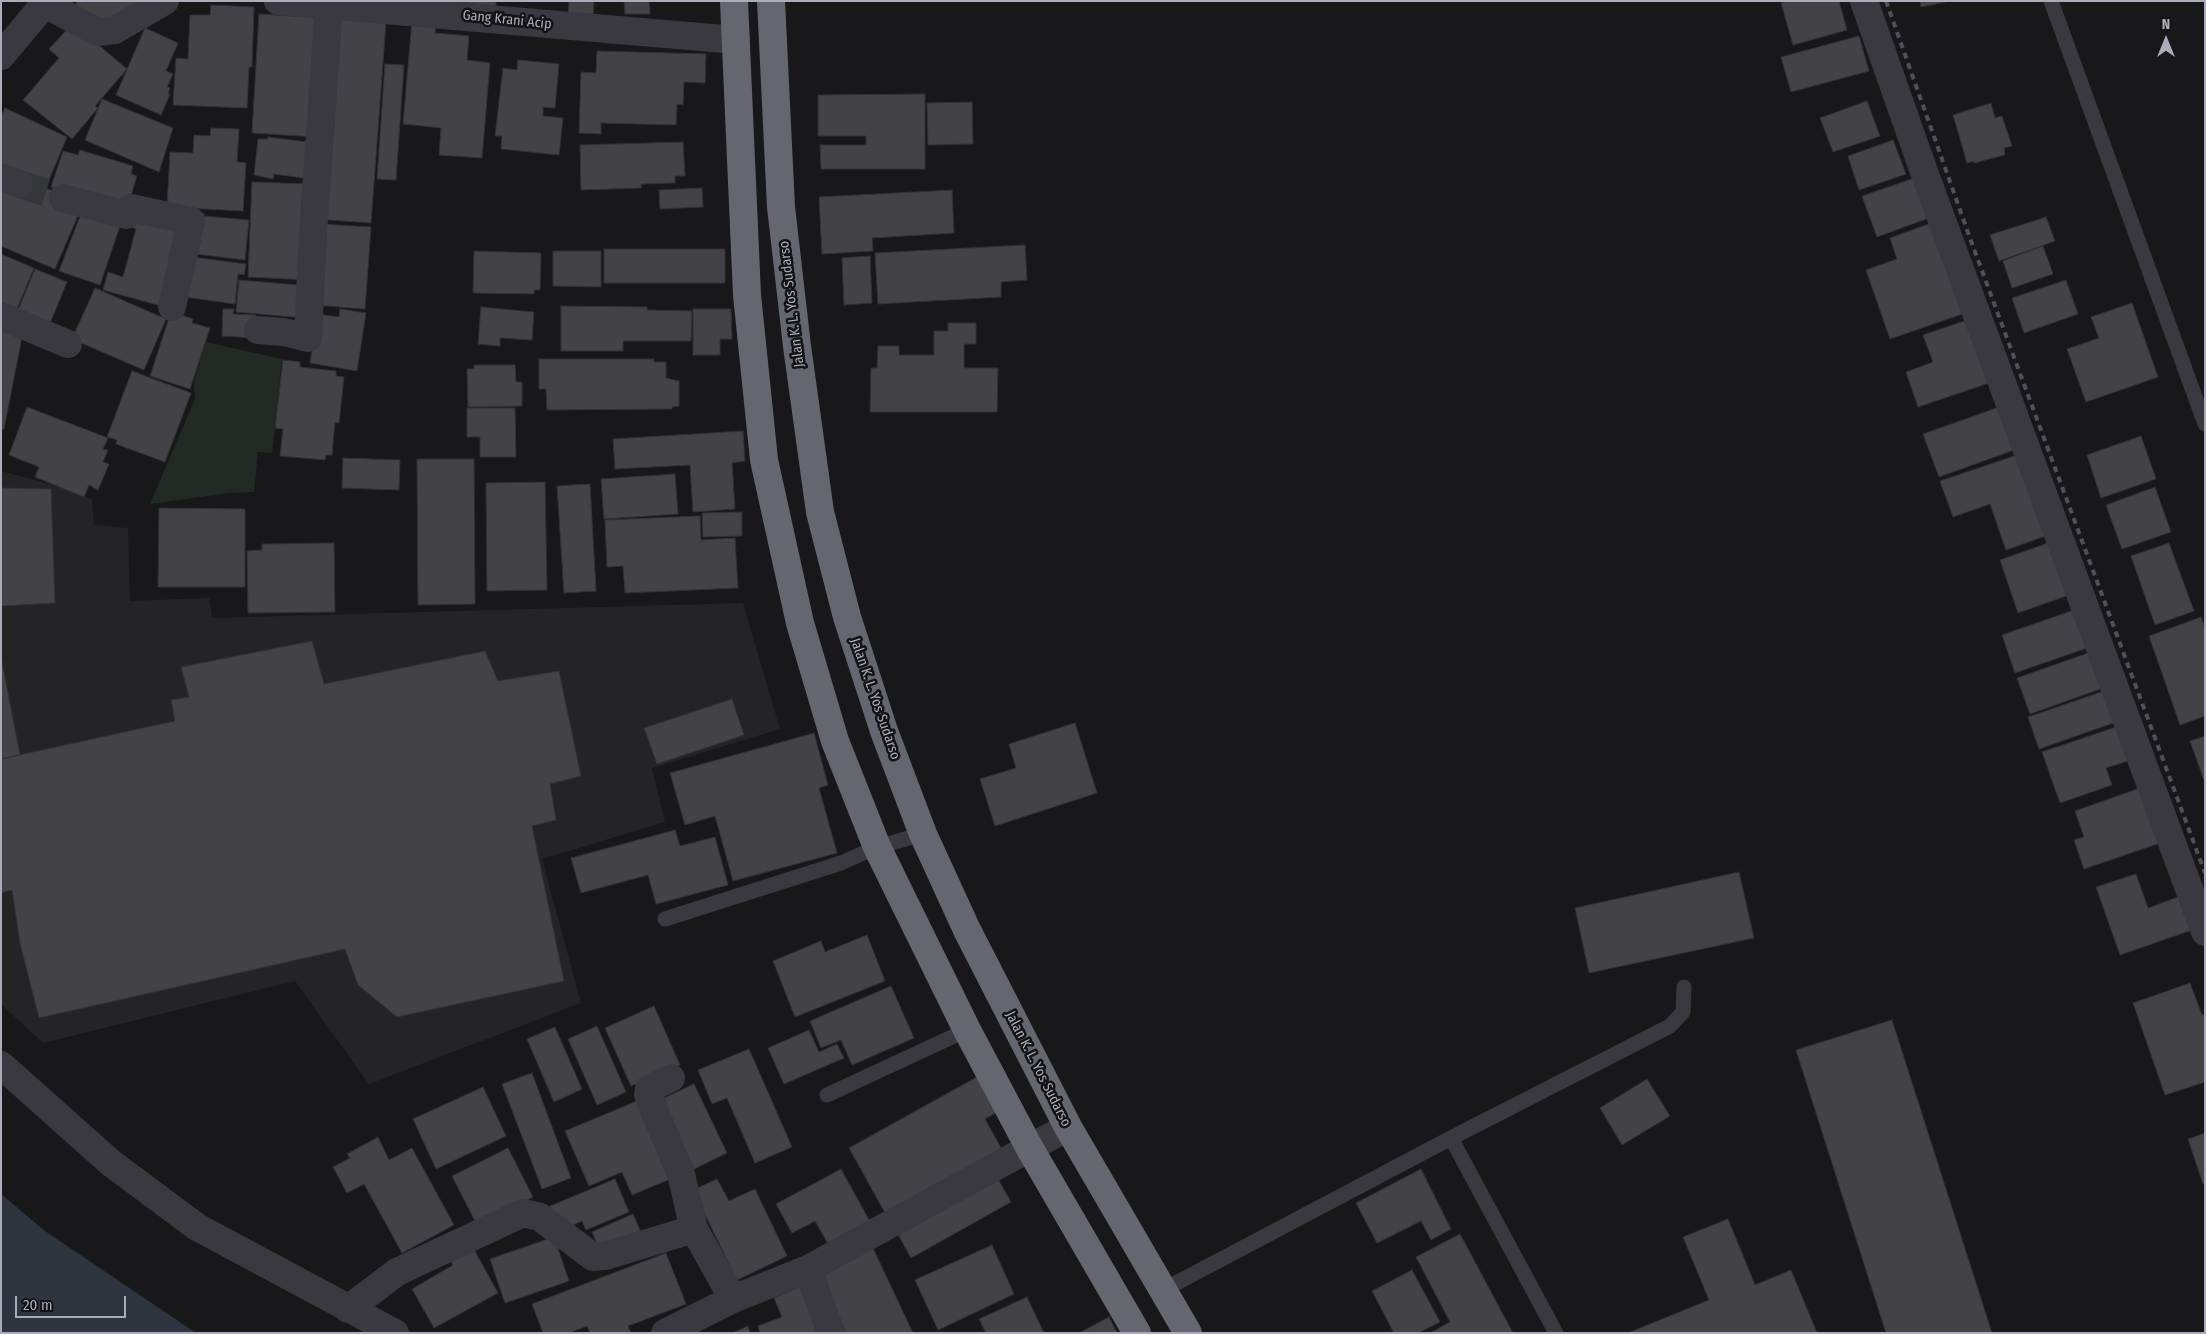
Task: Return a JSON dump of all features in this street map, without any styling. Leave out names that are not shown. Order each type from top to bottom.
[{"type":"highway","points":[[734,1],[747,295],[764,460],[800,623],[835,741],[877,847],[967,1030],[1029,1147],[1136,1333]]},
{"type":"highway","name":"Jalan K. L. Yos Sudarso","points":[[771,1],[780,207],[797,346],[820,512],[850,627],[884,731],[923,834],[968,930],[1068,1128],[1188,1333]]},
{"type":"street","points":[[1,56],[46,3],[98,32],[115,30],[165,1]]},
{"type":"street","name":"Gang Krani Acip","points":[[278,1],[736,40]]},
{"type":"street","points":[[1864,1],[1926,178],[2205,932]]},
{"type":"street","points":[[258,330],[284,332],[308,338],[313,234],[329,6]]},
{"type":"street","points":[[63,198],[126,215],[131,208],[191,220],[172,307]]},
{"type":"street","points":[[1,316],[68,344]]},
{"type":"street","points":[[1,1066],[112,1163],[198,1227],[395,1333]]},
{"type":"street","points":[[671,1078],[649,1089],[648,1094],[681,1174],[694,1228],[734,1299]]},
{"type":"street","points":[[665,1333],[734,1299],[808,1269],[1029,1147],[1068,1128]]},
{"type":"street","points":[[348,1309],[397,1272],[523,1213],[540,1217],[593,1257],[605,1256],[694,1228]]},
{"type":"street","points":[[808,1269],[831,1333]]},
{"type":"lane","points":[[2051,1],[2205,424]]},
{"type":"lane","points":[[665,919],[841,862],[877,847],[923,834]]},
{"type":"lane","points":[[1163,1290],[1451,1138],[1670,1026],[1683,1012],[1684,987]]},
{"type":"lane","points":[[827,1095],[967,1030]]},
{"type":"lane","points":[[1451,1138],[1556,1333]]},
{"type":"shaded area","points":[[206,342],[282,359],[272,453],[258,452],[254,492],[229,493],[150,504],[195,399],[194,382]]},
{"type":"shaded area","points":[[1,471],[57,486],[92,500],[94,525],[128,528],[130,601],[209,598],[212,618],[743,603],[780,729],[652,768],[665,822],[542,859],[581,1003],[369,1084],[295,981],[43,1043],[1,1004]]},
{"type":"shaded area","points":[[1,1194],[45,1231],[196,1333],[1,1333]]},
{"type":"building","points":[[77,1],[150,1],[115,25],[74,9]]},
{"type":"building","points":[[446,1],[496,1],[496,6]]},
{"type":"building","points":[[569,1],[594,1],[593,18],[568,19]]},
{"type":"building","points":[[624,1],[649,1],[650,14],[625,14]]},
{"type":"building","points":[[1787,1],[1839,1],[1847,30],[1793,45],[1781,3]]},
{"type":"building","points":[[1920,1],[1950,1],[1921,7]]},
{"type":"building","points":[[211,5],[254,7],[252,67],[249,67],[247,108],[173,105],[176,58],[188,59],[190,15],[210,15]]},
{"type":"building","points":[[259,14],[324,18],[316,137],[252,133]]},
{"type":"building","points":[[331,18],[386,22],[371,223],[316,219]]},
{"type":"building","points":[[412,20],[436,23],[435,33],[469,36],[467,60],[490,63],[482,158],[439,155],[441,128],[403,124]]},
{"type":"building","points":[[71,25],[83,32],[127,69],[95,106],[98,108],[72,139],[23,100],[59,58],[49,49]]},
{"type":"building","points":[[145,28],[178,43],[166,71],[173,74],[167,87],[170,88],[168,94],[170,94],[161,115],[116,95]]},
{"type":"building","points":[[1859,36],[1869,71],[1791,92],[1781,57]]},
{"type":"building","points":[[597,51],[706,54],[705,83],[684,82],[683,105],[677,104],[676,125],[601,123],[601,134],[579,133],[581,72],[596,73]]},
{"type":"building","points":[[518,60],[559,64],[555,108],[543,107],[543,116],[563,118],[559,155],[501,149],[502,136],[495,136],[503,68],[517,70]]},
{"type":"building","points":[[385,64],[404,65],[396,180],[377,179]]},
{"type":"building","points":[[925,94],[925,169],[821,169],[820,145],[866,145],[866,136],[818,136],[818,95]]},
{"type":"building","points":[[102,99],[173,128],[159,172],[85,140]]},
{"type":"building","points":[[1867,101],[1880,136],[1833,152],[1820,118]]},
{"type":"building","points":[[972,102],[973,144],[928,145],[927,103]]},
{"type":"building","points":[[1991,103],[1995,118],[2002,116],[2012,146],[2004,148],[2005,155],[1967,163],[1953,115]]},
{"type":"building","points":[[5,108],[67,137],[46,187],[1,170],[1,116]]},
{"type":"building","points":[[211,128],[239,129],[237,162],[246,163],[243,211],[167,207],[170,152],[193,153],[194,135],[210,136]]},
{"type":"building","points":[[268,137],[315,143],[311,179],[274,174],[273,179],[254,175],[258,139],[268,139]]},
{"type":"building","points":[[1893,140],[1906,174],[1859,190],[1848,156]]},
{"type":"building","points":[[683,142],[685,176],[675,176],[675,183],[641,184],[641,188],[581,190],[580,145]]},
{"type":"building","points":[[80,150],[133,166],[131,174],[137,176],[127,209],[51,187],[63,151],[78,155]]},
{"type":"building","points":[[1915,178],[1929,218],[1877,237],[1862,196]]},
{"type":"building","points":[[20,179],[64,195],[82,206],[55,269],[1,246],[1,187]]},
{"type":"building","points":[[252,182],[311,184],[308,280],[248,277]]},
{"type":"building","points":[[702,188],[703,207],[660,209],[659,190]]},
{"type":"building","points":[[952,190],[954,233],[872,238],[873,251],[822,254],[819,197]]},
{"type":"building","points":[[84,206],[123,217],[100,285],[59,271]]},
{"type":"building","points":[[131,210],[188,225],[165,307],[103,290],[108,272],[123,277],[136,229],[127,226]]},
{"type":"building","points":[[194,213],[204,214],[204,216],[249,220],[245,260],[188,253]]},
{"type":"building","points":[[2046,217],[2055,241],[1999,261],[1990,235]]},
{"type":"building","points":[[1937,221],[1968,312],[1890,339],[1866,270],[1897,259],[1890,238]]},
{"type":"building","points":[[321,224],[371,227],[365,309],[314,305]]},
{"type":"building","points":[[1025,245],[1027,280],[1001,282],[1001,297],[878,304],[875,253]]},
{"type":"building","points":[[2043,246],[2053,274],[2012,288],[2003,261]]},
{"type":"building","points":[[604,249],[725,249],[725,283],[604,283]]},
{"type":"building","points":[[474,251],[541,253],[540,290],[534,290],[534,294],[473,293]]},
{"type":"building","points":[[553,251],[601,251],[601,287],[553,286]]},
{"type":"building","points":[[1,254],[34,268],[14,316],[1,311]]},
{"type":"building","points":[[184,256],[246,264],[244,275],[238,274],[235,304],[178,296]]},
{"type":"building","points":[[870,256],[872,303],[844,305],[842,258]]},
{"type":"building","points":[[35,269],[67,282],[46,333],[14,320]]},
{"type":"building","points":[[239,280],[308,286],[306,318],[236,312]]},
{"type":"building","points":[[2066,280],[2078,314],[2024,333],[2012,298]]},
{"type":"building","points":[[95,288],[166,319],[144,370],[72,339]]},
{"type":"building","points":[[2132,303],[2158,377],[2086,402],[2067,349],[2099,338],[2091,317]]},
{"type":"building","points":[[561,306],[647,307],[647,310],[692,311],[691,341],[623,341],[623,351],[561,351]]},
{"type":"building","points":[[481,307],[534,312],[532,340],[500,338],[500,346],[478,344]]},
{"type":"building","points":[[223,309],[234,309],[233,314],[256,315],[254,338],[222,336]]},
{"type":"building","points":[[340,309],[366,313],[357,371],[310,363],[318,314],[339,317]]},
{"type":"building","points":[[693,309],[731,309],[732,339],[720,339],[720,355],[693,355]]},
{"type":"building","points":[[171,312],[193,319],[192,323],[210,328],[190,389],[150,376]]},
{"type":"building","points":[[1970,319],[1992,382],[1918,407],[1906,372],[1933,362],[1923,335]]},
{"type":"building","points":[[1,320],[24,327],[4,429],[1,429]]},
{"type":"building","points":[[948,323],[976,323],[976,344],[964,344],[964,368],[998,368],[997,412],[870,412],[871,368],[877,368],[878,346],[899,346],[899,355],[934,355],[934,331],[948,331]]},
{"type":"building","points":[[539,359],[654,359],[654,362],[666,362],[666,378],[679,381],[679,406],[672,407],[672,409],[547,410],[546,389],[539,389]]},
{"type":"building","points":[[283,360],[300,362],[300,367],[336,371],[336,376],[344,377],[339,423],[335,422],[332,455],[326,455],[325,460],[280,456],[283,429],[275,428]]},
{"type":"building","points":[[474,365],[515,365],[516,382],[522,382],[522,406],[468,407],[467,369],[474,369]]},
{"type":"building","points":[[132,371],[191,393],[165,462],[116,444],[117,440],[107,437]]},
{"type":"building","points":[[2002,406],[2017,449],[1939,477],[1923,434]]},
{"type":"building","points":[[27,407],[108,438],[103,449],[108,450],[103,462],[109,464],[98,490],[89,485],[84,497],[35,477],[39,467],[9,455]]},
{"type":"building","points":[[467,408],[515,408],[516,457],[480,457],[480,437],[467,437]]},
{"type":"building","points":[[743,431],[745,461],[732,463],[735,509],[693,512],[690,465],[615,469],[613,439]]},
{"type":"building","points":[[2141,436],[2156,479],[2101,498],[2087,455]]},
{"type":"building","points":[[2023,453],[2051,534],[2006,550],[1990,504],[1953,517],[1940,481]]},
{"type":"building","points":[[343,458],[400,460],[399,490],[342,488]]},
{"type":"building","points":[[417,459],[474,459],[475,604],[418,605]]},
{"type":"building","points":[[675,474],[678,514],[604,519],[601,479]]},
{"type":"building","points":[[545,482],[547,590],[487,591],[486,483]]},
{"type":"building","points":[[590,484],[596,591],[564,593],[557,486]]},
{"type":"building","points":[[2155,487],[2171,532],[2122,549],[2106,505]]},
{"type":"building","points":[[1,488],[51,489],[55,603],[1,606]]},
{"type":"building","points":[[159,508],[245,509],[245,587],[158,587]]},
{"type":"building","points":[[742,512],[742,536],[703,537],[702,513]]},
{"type":"building","points":[[700,516],[701,540],[735,538],[738,588],[625,593],[623,566],[607,567],[605,520]]},
{"type":"building","points":[[2051,542],[2069,595],[2018,613],[2000,560]]},
{"type":"building","points":[[334,543],[335,612],[248,613],[247,551],[262,550],[262,544]]},
{"type":"building","points":[[2169,543],[2194,611],[2155,625],[2131,556]]},
{"type":"building","points":[[2074,610],[2087,648],[2015,673],[2002,635]]},
{"type":"building","points":[[2201,617],[2205,628],[2205,716],[2180,725],[2149,636]]},
{"type":"building","points":[[312,641],[324,684],[485,651],[498,681],[559,671],[581,776],[550,784],[556,820],[532,826],[564,981],[397,1017],[358,985],[345,949],[39,1018],[20,943],[12,890],[1,893],[1,759],[175,721],[171,700],[189,697],[181,667]]},
{"type":"building","points":[[2091,652],[2103,688],[2030,714],[2017,678]]},
{"type":"building","points":[[1,657],[20,755],[1,759]]},
{"type":"building","points":[[2104,691],[2116,722],[2039,749],[2028,717]]},
{"type":"building","points":[[732,699],[744,735],[657,764],[644,728]]},
{"type":"building","points":[[1075,723],[1097,793],[995,826],[980,779],[1016,768],[1009,744]]},
{"type":"building","points":[[2119,726],[2131,760],[2106,768],[2112,785],[2060,803],[2042,752]]},
{"type":"building","points":[[814,733],[828,785],[819,788],[837,853],[733,881],[715,816],[685,825],[670,773]]},
{"type":"building","points":[[2205,736],[2205,783],[2190,741]]},
{"type":"building","points":[[2143,787],[2163,842],[2084,869],[2074,840],[2084,837],[2075,811]]},
{"type":"building","points":[[675,830],[680,846],[715,837],[728,885],[656,904],[648,875],[581,893],[571,858]]},
{"type":"building","points":[[1739,872],[1754,938],[1589,973],[1575,908]]},
{"type":"building","points":[[2136,874],[2148,908],[2181,896],[2192,930],[2120,955],[2096,887]]},
{"type":"building","points":[[867,935],[885,981],[795,1017],[773,961],[821,941],[825,952]]},
{"type":"building","points":[[2190,983],[2202,1015],[2205,1014],[2205,1082],[2165,1095],[2133,1003]]},
{"type":"building","points":[[891,986],[914,1038],[852,1065],[841,1040],[821,1048],[810,1021]]},
{"type":"building","points":[[654,1006],[680,1065],[631,1086],[605,1028]]},
{"type":"building","points":[[1892,1020],[1992,1333],[1886,1333],[1796,1050]]},
{"type":"building","points":[[597,1026],[626,1092],[597,1105],[568,1039]]},
{"type":"building","points":[[555,1027],[582,1089],[554,1102],[527,1039]]},
{"type":"building","points":[[809,1030],[819,1052],[837,1044],[844,1058],[784,1084],[768,1048]]},
{"type":"building","points":[[749,1049],[792,1147],[755,1163],[727,1098],[712,1104],[698,1070]]},
{"type":"building","points":[[532,1073],[571,1178],[542,1189],[502,1084]]},
{"type":"building","points":[[977,1077],[997,1112],[985,1119],[1005,1155],[889,1220],[849,1148]]},
{"type":"building","points":[[1647,1079],[1670,1116],[1622,1145],[1600,1108]]},
{"type":"building","points":[[694,1084],[727,1153],[694,1169],[660,1100]]},
{"type":"building","points":[[483,1087],[506,1136],[436,1169],[413,1119]]},
{"type":"building","points":[[642,1099],[675,1177],[632,1195],[622,1172],[589,1186],[565,1131]]},
{"type":"building","points":[[2205,1133],[2205,1183],[2203,1184],[2188,1139]]},
{"type":"building","points":[[378,1137],[389,1160],[412,1148],[454,1225],[402,1253],[364,1184],[347,1193],[333,1167],[350,1158],[347,1154]]},
{"type":"building","points":[[508,1148],[533,1197],[477,1225],[452,1176]]},
{"type":"building","points":[[841,1169],[873,1227],[831,1249],[815,1221],[792,1233],[776,1204]]},
{"type":"building","points":[[1421,1169],[1451,1229],[1431,1240],[1421,1221],[1377,1243],[1356,1203]]},
{"type":"building","points":[[994,1172],[1011,1202],[911,1258],[894,1227]]},
{"type":"building","points":[[615,1179],[629,1212],[586,1230],[582,1221],[561,1230],[550,1206]]},
{"type":"building","points":[[717,1179],[729,1201],[755,1189],[787,1256],[737,1280],[693,1190]]},
{"type":"building","points":[[633,1214],[643,1237],[602,1254],[592,1232]]},
{"type":"building","points":[[1728,1219],[1755,1285],[1791,1270],[1817,1333],[1628,1333],[1709,1300],[1683,1237]]},
{"type":"building","points":[[1460,1234],[1513,1333],[1430,1333],[1450,1322],[1416,1257]]},
{"type":"building","points":[[554,1237],[569,1281],[505,1303],[490,1259]]},
{"type":"building","points":[[992,1245],[1014,1294],[938,1330],[915,1280]]},
{"type":"building","points":[[472,1246],[498,1293],[434,1328],[412,1289],[453,1265],[449,1259]]},
{"type":"building","points":[[872,1246],[913,1333],[846,1333],[818,1271]]},
{"type":"building","points":[[666,1253],[686,1304],[628,1326],[631,1333],[590,1333],[587,1326],[569,1333],[543,1333],[532,1304]]},
{"type":"building","points":[[1412,1270],[1440,1322],[1418,1333],[1394,1333],[1372,1291]]},
{"type":"building","points":[[802,1286],[821,1333],[760,1333],[758,1326],[782,1317],[774,1298]]},
{"type":"building","points":[[1027,1297],[1044,1333],[986,1333],[979,1319]]},
{"type":"building","points":[[1109,1317],[1117,1333],[1079,1333]]},
{"type":"building","points":[[748,1326],[750,1333],[732,1333]]},
{"type":"tunnel","points":[[19,184],[63,198]]},
{"type":"railway","points":[[1886,1],[1971,241],[2205,873]]}]
